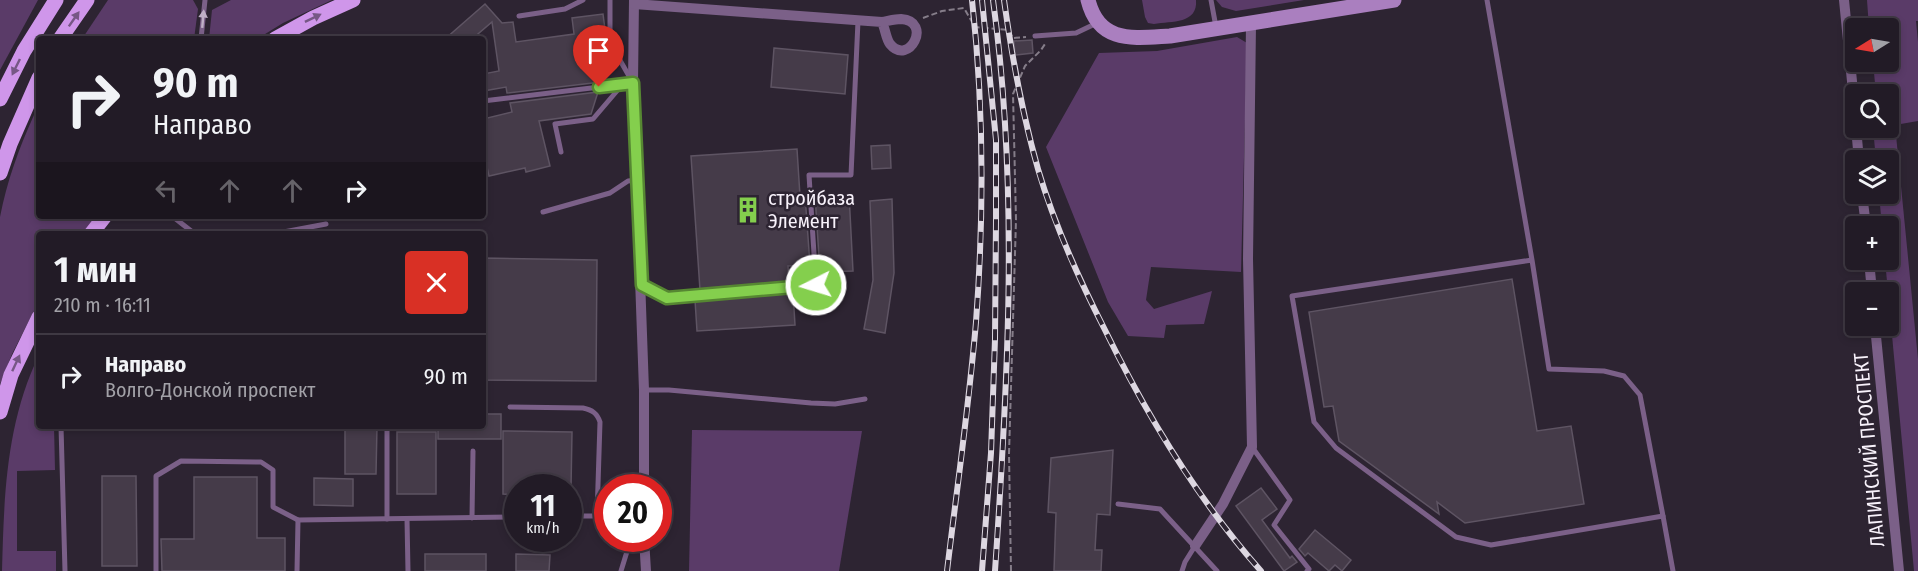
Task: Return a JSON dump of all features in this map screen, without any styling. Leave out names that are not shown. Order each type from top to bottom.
[{"type":"main road","points":[[0,99],[24,51],[56,0]]},
{"type":"main road","points":[[62,36],[87,0]]},
{"type":"main road","points":[[280,36],[353,0]]},
{"type":"main road","points":[[0,173],[24,108],[36,84]]},
{"type":"main road","points":[[0,412],[11,375],[36,323]]},
{"type":"street","points":[[1088,0],[1097,23],[1107,32],[1122,37],[1170,36],[1394,0]]},
{"type":"street","points":[[1844,0],[1852,84]]},
{"type":"street","points":[[644,474],[645,390],[642,285],[637,180],[628,84],[634,2],[882,22],[902,19],[911,22],[916,29],[917,38],[912,46],[904,50],[896,48],[889,42],[882,22]]},
{"type":"street","points":[[1195,546],[1223,504],[1252,447],[1248,259],[1251,24]]},
{"type":"street","name":"ЛАПИНСКИЙ ПРОСПЕКТ","points":[[1876,336],[1899,571]]},
{"type":"street","points":[[645,552],[646,571]]},
{"type":"lane","points":[[201,36],[205,0]]},
{"type":"lane","points":[[519,16],[565,9],[583,0]]},
{"type":"lane","points":[[610,0],[610,37],[628,84]]},
{"type":"lane","points":[[1211,0],[1216,29]]},
{"type":"lane","points":[[1487,0],[1550,369],[1604,371],[1624,376],[1640,394],[1673,571]]},
{"type":"lane","points":[[642,285],[667,298],[816,285],[809,175],[851,175],[858,20]]},
{"type":"lane","points":[[1035,36],[1076,33],[1097,23]]},
{"type":"lane","points":[[486,101],[628,84]]},
{"type":"lane","points":[[561,152],[555,124],[593,119],[628,84]]},
{"type":"lane","points":[[543,212],[610,193],[628,181],[637,180]]},
{"type":"lane","points":[[176,219],[191,231]]},
{"type":"lane","points":[[289,231],[326,224]]},
{"type":"lane","points":[[1532,260],[1292,296],[1314,422],[1336,448],[1456,537],[1491,545],[1663,516]]},
{"type":"lane","points":[[645,390],[835,404],[865,399]]},
{"type":"lane","points":[[510,407],[583,408],[598,415],[600,422],[597,516],[582,516]]},
{"type":"lane","points":[[61,429],[64,571]]},
{"type":"lane","points":[[387,429],[387,519]]},
{"type":"lane","points":[[1252,447],[1290,501],[1274,525],[1309,569],[1306,571]]},
{"type":"lane","points":[[472,518],[473,451]]},
{"type":"lane","points":[[156,571],[156,476],[181,461],[261,462],[273,470],[273,507],[298,520],[504,517]]},
{"type":"lane","points":[[1118,504],[1160,509],[1217,571]]},
{"type":"lane","points":[[407,519],[408,571]]},
{"type":"lane","points":[[297,571],[298,520]]},
{"type":"lane","points":[[1182,571],[1195,546]]},
{"type":"lane","points":[[621,571],[627,552]]},
{"type":"path","points":[[911,22],[942,11],[964,8],[975,27],[1008,30],[1013,38],[1035,36]]},
{"type":"path","points":[[1011,571],[1009,454],[1016,220],[1013,93],[1025,66],[1041,50],[1050,34]]},
{"type":"shaded area","points":[[0,0],[38,0],[0,70]]},
{"type":"shaded area","points":[[108,0],[193,0],[198,9],[194,36],[84,36]]},
{"type":"shaded area","points":[[231,0],[332,0],[283,23],[262,36],[209,36],[212,10]]},
{"type":"shaded area","points":[[1142,0],[1196,0],[1196,8],[1193,13],[1182,20],[1154,24],[1148,23],[1145,17]]},
{"type":"shaded area","points":[[1216,0],[1304,0],[1236,11],[1222,7]]},
{"type":"shaded area","points":[[1867,0],[1918,0],[1918,21],[1916,21],[1918,121],[1899,124],[1899,84],[1875,84],[1874,72],[1899,72],[1899,18],[1868,18]]},
{"type":"shaded area","points":[[1237,37],[1247,43],[1241,272],[1151,267],[1146,300],[1154,309],[1212,291],[1204,324],[1166,325],[1164,338],[1128,336],[1108,302],[1046,147],[1099,53],[1157,51]]},
{"type":"shaded area","points":[[34,115],[36,117],[36,219],[94,219],[86,231],[36,231],[36,307],[12,354],[0,384],[0,217],[23,140]]},
{"type":"shaded area","points":[[1874,138],[1896,138],[1897,150],[1875,150]]},
{"type":"shaded area","points":[[1899,166],[1918,359],[1918,571],[1914,571],[1892,336],[1899,336],[1899,282],[1887,282],[1886,270],[1899,270],[1899,216],[1881,216],[1880,204],[1899,204]]},
{"type":"shaded area","points":[[36,362],[36,429],[54,429],[55,470],[17,471],[17,551],[56,551],[56,571],[2,571],[9,460],[13,433]]},
{"type":"shaded area","points":[[692,430],[862,431],[839,571],[689,571]]},
{"type":"building","points":[[485,4],[502,23],[513,22],[516,42],[574,34],[572,18],[603,14],[610,68],[601,82],[507,93],[506,87],[486,90],[486,73],[499,71],[492,22],[476,36],[448,36]]},
{"type":"building","points":[[1032,40],[1033,53],[1015,55],[1014,41]]},
{"type":"building","points":[[774,48],[848,55],[845,94],[771,87]]},
{"type":"building","points":[[598,92],[591,114],[539,121],[550,166],[526,172],[525,168],[489,176],[486,162],[486,118],[512,112],[510,103]]},
{"type":"building","points":[[890,145],[891,168],[872,169],[871,146]]},
{"type":"building","name":"стройбаза Элемент","points":[[797,149],[800,196],[805,195],[810,265],[788,266],[789,282],[700,290],[691,156]]},
{"type":"building","points":[[849,194],[853,271],[820,272],[815,195]]},
{"type":"building","points":[[892,199],[894,273],[885,333],[864,329],[873,280],[870,201]]},
{"type":"building","points":[[486,258],[597,260],[596,381],[486,380]]},
{"type":"building","points":[[1512,279],[1537,431],[1571,426],[1584,504],[1465,523],[1437,502],[1439,514],[1339,441],[1333,406],[1324,407],[1309,312]]},
{"type":"building","points":[[793,292],[795,325],[697,331],[695,300]]},
{"type":"building","points":[[486,414],[501,414],[501,439],[438,439],[438,429],[486,429]]},
{"type":"building","points":[[345,429],[377,429],[376,474],[345,474]]},
{"type":"building","points":[[503,431],[572,432],[571,474],[504,474],[503,494]]},
{"type":"building","points":[[397,432],[436,432],[436,494],[397,494]]},
{"type":"building","points":[[1113,450],[1110,515],[1097,514],[1095,550],[1102,550],[1101,571],[1054,571],[1056,513],[1048,512],[1051,458]]},
{"type":"building","points":[[102,476],[136,476],[137,566],[102,566]]},
{"type":"building","points":[[194,477],[257,477],[257,538],[285,538],[285,571],[162,571],[161,539],[194,539]]},
{"type":"building","points":[[314,478],[353,479],[353,506],[314,505]]},
{"type":"building","points":[[1261,488],[1277,509],[1262,520],[1290,558],[1292,556],[1297,562],[1284,571],[1236,506]]},
{"type":"building","points":[[1315,530],[1351,560],[1342,571],[1335,565],[1329,571],[1308,553],[1305,556],[1299,549]]},
{"type":"building","points":[[425,554],[486,554],[486,571],[425,571]]},
{"type":"building","points":[[516,554],[550,555],[549,571],[516,571]]},
{"type":"railway","points":[[947,571],[973,353],[980,242],[981,121],[972,0]]},
{"type":"railway","points":[[982,0],[996,140],[995,339],[991,453],[982,571]]},
{"type":"railway","points":[[993,0],[1006,142],[1009,285],[1004,428],[995,571]]},
{"type":"railway","points":[[1004,0],[1010,43],[1032,148],[1051,210],[1076,270],[1120,360],[1174,455],[1215,515],[1261,571]]},
{"type":"place","name":"стройбаза Элемент","points":[[748,210]]},
{"type":"route","points":[[599,87],[633,83],[642,285],[667,298],[816,285]]}]
